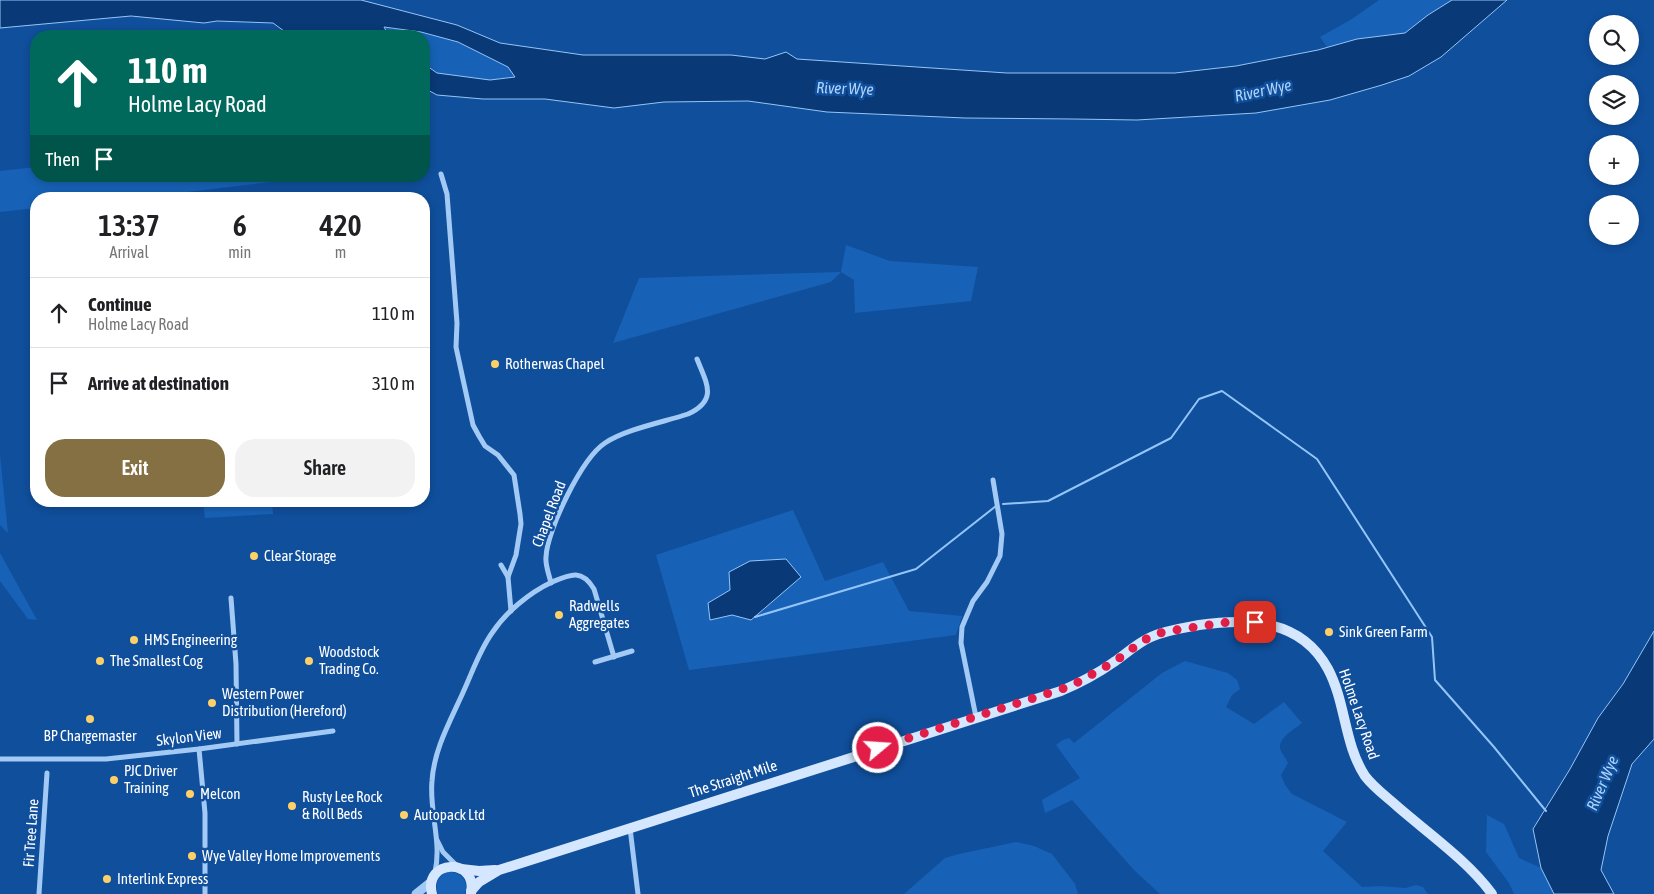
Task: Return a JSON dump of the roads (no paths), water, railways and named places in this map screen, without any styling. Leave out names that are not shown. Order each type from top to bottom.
[{"type":"main road","name":"Holme Lacy Road","points":[[976,717],[1071,686],[1114,662],[1144,640],[1163,632],[1229,622],[1265,623],[1280,628],[1294,633],[1307,643],[1318,654],[1328,669],[1340,700],[1352,749],[1365,776],[1467,867],[1492,894]]},
{"type":"main road","name":"The Straight Mile","points":[[471,893],[479,882],[499,870],[976,717]]},
{"type":"main road","name":"The Straight Mile","points":[[432,879],[436,873],[445,867],[479,871],[499,870]]},
{"type":"main road","points":[[459,868],[471,880],[471,893]]},
{"type":"main road","points":[[432,879],[432,894]]},
{"type":"street","points":[[440,174],[447,204],[457,323],[456,347],[473,425],[485,446],[498,455],[514,475],[521,524],[516,555],[508,577],[511,611]]},
{"type":"street","name":"Chapel Road","points":[[551,582],[545,559],[546,550],[564,502],[585,464],[594,452],[605,443],[619,436],[698,410],[707,399],[707,392],[697,359]]},
{"type":"street","points":[[976,717],[961,643],[967,614],[1000,556],[1002,534],[993,480]]},
{"type":"street","points":[[501,565],[508,577]]},
{"type":"street","points":[[416,894],[432,879],[436,858],[436,838],[431,798],[434,764],[444,734],[492,632],[511,611],[538,590],[551,582],[576,575],[582,576],[588,579],[594,589],[614,657]]},
{"type":"street","points":[[231,598],[236,664],[238,744]]},
{"type":"street","points":[[594,662],[632,651]]},
{"type":"street","name":"Skylon View","points":[[0,759],[106,759],[333,731]]},
{"type":"street","points":[[199,749],[205,813],[205,894]]},
{"type":"street","name":"Fir Tree Lane","points":[[39,894],[47,773]]},
{"type":"street","points":[[630,828],[638,894]]},
{"type":"street","points":[[436,838],[443,852],[459,868]]},
{"type":"water","name":"River Wye","points":[[0,0],[361,0],[457,25],[500,43],[583,55],[731,55],[765,59],[786,52],[797,59],[1007,73],[1175,73],[1236,66],[1318,50],[1357,39],[1405,33],[1428,15],[1452,0],[1507,0],[1441,57],[1409,76],[1382,85],[1330,100],[1256,113],[1137,120],[965,118],[827,112],[748,101],[664,102],[614,108],[545,99],[483,99],[437,95],[430,91],[430,68],[437,73],[490,80],[515,77],[508,67],[458,42],[430,34],[430,30],[406,30],[384,27],[386,30],[283,30],[273,23],[217,21],[204,23],[131,16],[0,28]]},
{"type":"water","points":[[786,559],[801,577],[751,620],[732,615],[710,620],[708,603],[730,590],[729,572],[750,561]]},
{"type":"water","name":"River Wye","points":[[1654,631],[1654,739],[1632,764],[1608,836],[1601,870],[1614,894],[1554,894],[1541,868],[1533,829],[1570,769],[1598,718],[1623,684]]},
{"type":"waterway","points":[[1003,504],[1048,501],[1171,438],[1199,399],[1222,391],[1317,459],[1432,637],[1435,680],[1494,747],[1546,811]]},
{"type":"waterway","points":[[755,617],[916,569],[996,506]]},
{"type":"place","name":"Rotherwas Chapel","points":[[495,364]]},
{"type":"place","name":"Clear Storage","points":[[254,556]]},
{"type":"place","name":"Radwells Aggregates","points":[[559,615]]},
{"type":"place","name":"Sink Green Farm","points":[[1329,632]]},
{"type":"place","name":"HMS Engineering","points":[[134,640]]},
{"type":"place","name":"The Smallest Cog","points":[[100,661]]},
{"type":"place","name":"Woodstock Trading Co.","points":[[309,661]]},
{"type":"place","name":"Western Power Distribution (Hereford)","points":[[212,703]]},
{"type":"place","name":"BP Chargemaster","points":[[90,719]]},
{"type":"place","name":"PJC Driver Training","points":[[114,780]]},
{"type":"place","name":"Melcon","points":[[190,794]]},
{"type":"place","name":"Rusty Lee Rock & Roll Beds","points":[[292,806]]},
{"type":"place","name":"Autopack Ltd","points":[[404,815]]},
{"type":"place","name":"Wye Valley Home Improvements","points":[[192,856]]},
{"type":"place","name":"Interlink Express","points":[[107,879]]}]
